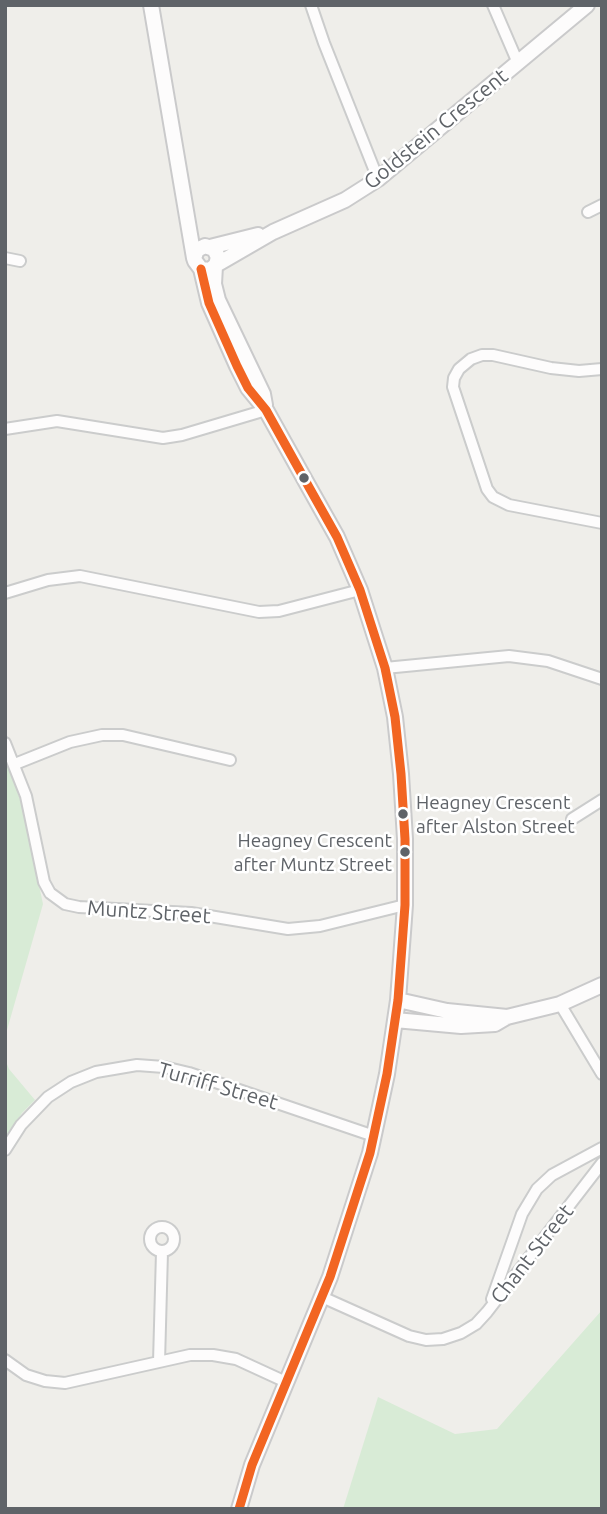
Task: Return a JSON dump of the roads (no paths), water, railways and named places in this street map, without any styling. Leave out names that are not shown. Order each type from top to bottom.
[{"type":"street","points":[[151,5],[186,209],[214,284],[213,302],[242,364],[248,388],[266,410],[337,537],[360,590],[385,668],[401,774],[405,839],[405,905],[398,1000],[374,1136],[351,1217],[323,1297],[252,1465],[239,1509]]},
{"type":"street","points":[[311,5],[378,178]]},
{"type":"street","points":[[494,5],[518,63]]},
{"type":"street","name":"Goldstein Crescent","points":[[206,264],[327,209],[378,178],[587,5]]},
{"type":"street","points":[[588,212],[602,205]]},
{"type":"street","points":[[186,209],[201,240],[210,247]]},
{"type":"street","name":"Goldstein Crescent","points":[[210,247],[273,232]]},
{"type":"street","points":[[206,264],[201,247],[210,247]]},
{"type":"street","points":[[5,258],[20,261]]},
{"type":"street","points":[[602,369],[551,368],[482,355],[471,359],[459,369],[453,387],[487,489],[493,497],[509,505],[602,523]]},
{"type":"street","points":[[5,429],[57,421],[163,438],[266,410]]},
{"type":"street","points":[[5,593],[48,580],[80,576],[259,612],[279,611],[360,590]]},
{"type":"street","points":[[385,668],[509,656],[548,661],[602,679]]},
{"type":"street","points":[[15,764],[70,742],[102,735],[123,736],[230,760]]},
{"type":"street","name":"Muntz Street","points":[[5,743],[26,796],[44,882],[50,892],[65,904],[191,913],[288,929],[320,926],[405,905]]},
{"type":"street","points":[[572,819],[602,800]]},
{"type":"street","points":[[395,1020],[482,1026],[495,1024],[507,1017],[560,1004],[602,985]]},
{"type":"street","points":[[398,1000],[447,1011],[507,1017]]},
{"type":"street","points":[[560,1004],[602,1074]]},
{"type":"street","name":"Turriff Street","points":[[5,1150],[21,1125],[48,1097],[71,1082],[96,1072],[137,1065],[164,1067],[189,1073],[374,1136]]},
{"type":"street","name":"Chant Street","points":[[487,1312],[522,1214],[537,1189],[552,1175],[602,1148]]},
{"type":"street","name":"Chant Street","points":[[323,1297],[409,1336],[426,1340],[443,1339],[461,1333],[476,1324],[487,1312],[602,1163]]},
{"type":"street","points":[[159,1362],[162,1252]]},
{"type":"street","points":[[5,1360],[26,1375],[65,1383],[190,1355],[214,1355],[236,1359],[286,1382]]},
{"type":"place","name":"Heagney Crescent after Alston Street","points":[[403,814]]},
{"type":"place","name":"Heagney Crescent after Muntz Street","points":[[405,852]]}]
